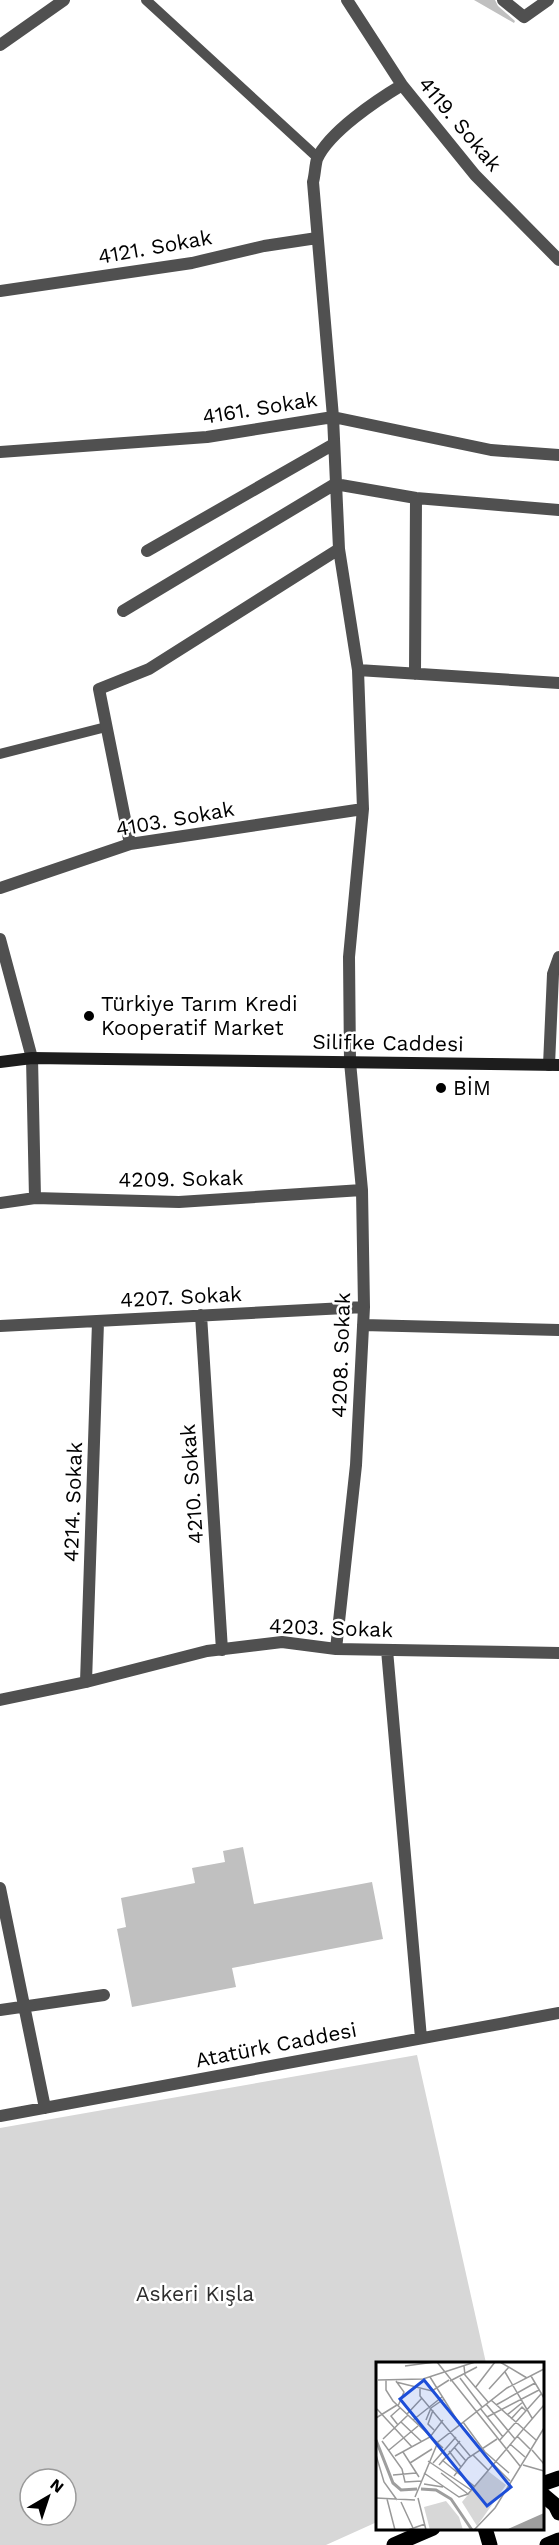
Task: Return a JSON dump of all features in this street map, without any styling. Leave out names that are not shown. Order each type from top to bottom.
[{"type":"main road","points":[[544,2484],[559,2478]]},
{"type":"main road","points":[[544,2495],[555,2505],[559,2513]]},
{"type":"main road","points":[[394,2545],[431,2530]]},
{"type":"main road","points":[[485,2530],[489,2545]]},
{"type":"main road","points":[[547,2545],[559,2540]]},
{"type":"street","points":[[0,45],[64,0]]},
{"type":"street","name":"4119. Sokak","points":[[347,0],[402,85],[475,175],[559,260]]},
{"type":"street","points":[[503,0],[524,17],[548,0]]},
{"type":"street","points":[[318,158],[364,109],[402,85]]},
{"type":"street","name":"4208. Sokak","points":[[318,158],[314,182],[317,238],[333,417],[339,549],[358,670],[363,809],[349,957],[350,1062],[362,1190],[364,1307],[356,1465],[336,1649]]},
{"type":"street","name":"4121. Sokak","points":[[0,291],[192,262],[264,246],[317,238]]},
{"type":"street","name":"4161. Sokak","points":[[0,452],[207,437],[333,417],[491,450],[559,455]]},
{"type":"street","points":[[147,551],[334,444]]},
{"type":"street","points":[[123,611],[335,484],[416,498],[559,510]]},
{"type":"street","points":[[415,674],[416,498]]},
{"type":"street","points":[[130,844],[99,689],[149,669],[339,549]]},
{"type":"street","points":[[358,670],[559,683]]},
{"type":"street","name":"4103. Sokak","points":[[0,888],[130,844],[363,809]]},
{"type":"street","points":[[0,939],[32,1058],[35,1198]]},
{"type":"street","points":[[554,1065],[553,974],[559,957]]},
{"type":"street","name":"Silifke Caddesi","points":[[0,1062],[32,1058],[554,1065]]},
{"type":"street","name":"4209. Sokak","points":[[0,1203],[35,1198],[179,1202],[362,1190]]},
{"type":"street","name":"4207. Sokak","points":[[0,1326],[364,1307]]},
{"type":"street","name":"4210. Sokak","points":[[201,1315],[222,1650]]},
{"type":"street","name":"4214. Sokak","points":[[86,1682],[98,1322]]},
{"type":"street","points":[[363,1325],[559,1330]]},
{"type":"street","name":"4203. Sokak","points":[[0,1700],[222,1650],[282,1642],[336,1649],[559,1653]]},
{"type":"street","points":[[387,1650],[421,2038]]},
{"type":"street","points":[[0,1888],[45,2108]]},
{"type":"street","points":[[0,2010],[104,1995]]},
{"type":"street","name":"Atatürk Caddesi","points":[[0,2116],[559,2013]]},
{"type":"lane","points":[[146,0],[318,158]]},
{"type":"lane","points":[[0,754],[106,727]]},
{"type":"green space","name":"Askeri Kışla","points":[[417,2055],[486,2362],[376,2362],[376,2522],[326,2545],[0,2545],[0,2128]]},
{"type":"building","points":[[474,0],[495,0],[498,6],[515,21],[514,23]]},
{"type":"building","points":[[243,1847],[254,1904],[372,1882],[383,1939],[232,1968],[236,1987],[132,2007],[117,1929],[126,1927],[121,1898],[195,1883],[192,1868],[225,1862],[223,1851]]},
{"type":"place","name":"Türkiye Tarım Kredi Kooperatif Market","points":[[89,1016]]},
{"type":"place","name":"BİM","points":[[441,1088]]}]
